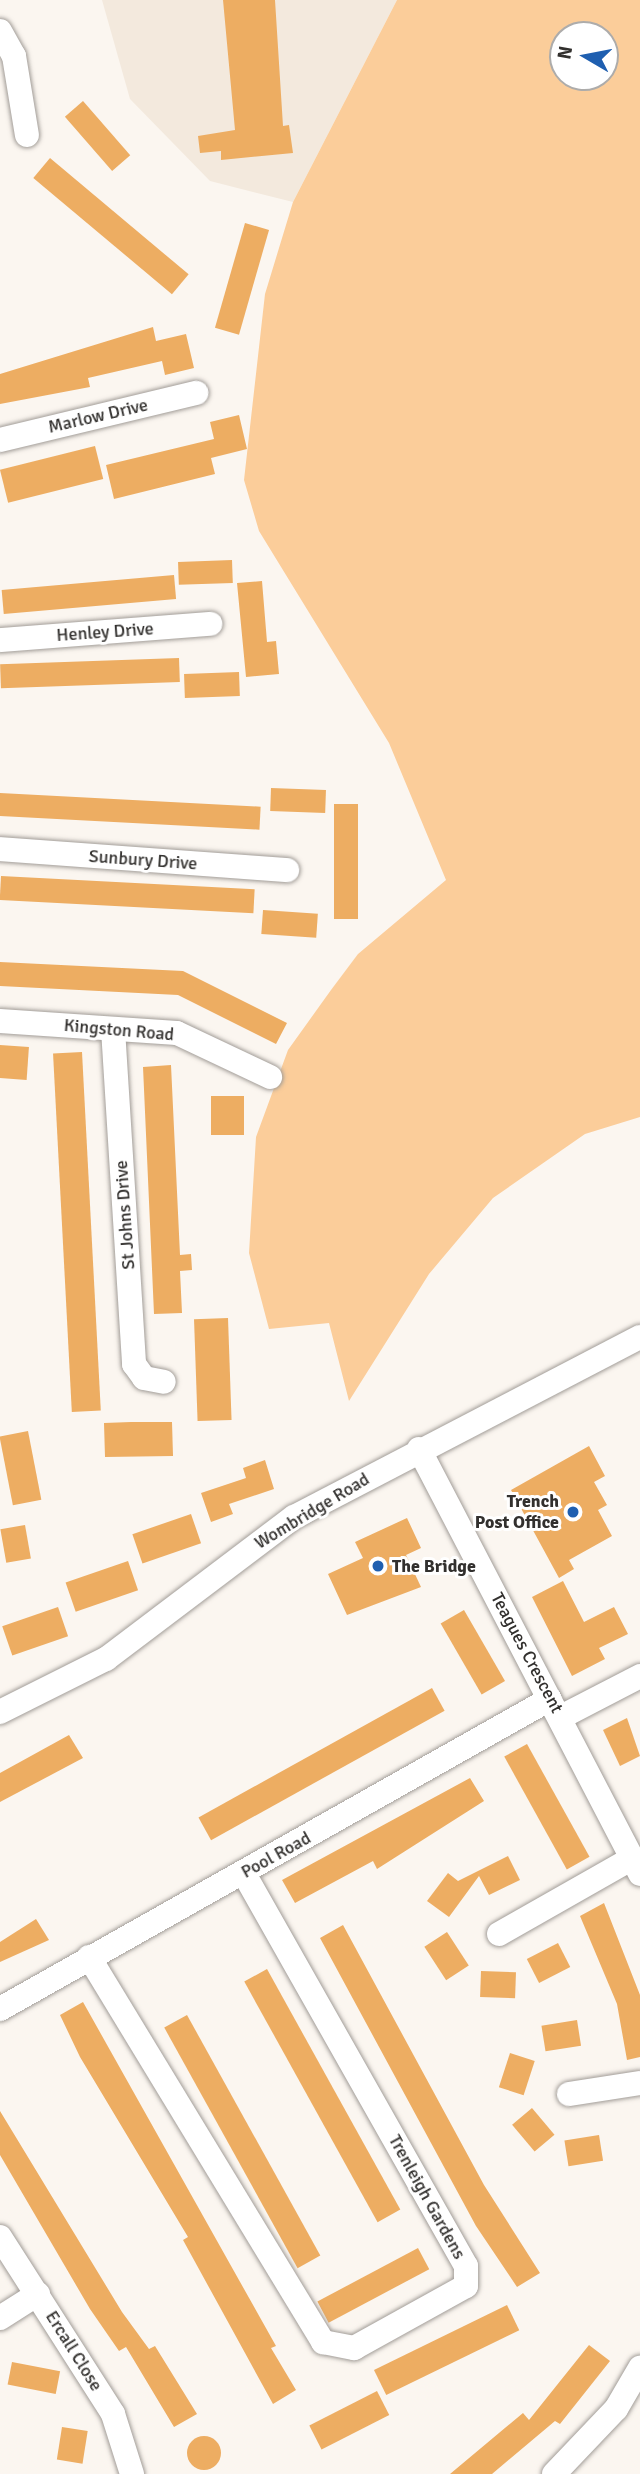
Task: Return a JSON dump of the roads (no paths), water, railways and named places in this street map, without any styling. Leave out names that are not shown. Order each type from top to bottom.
[{"type":"street","points":[[0,31],[14,56],[27,135]]},
{"type":"street","name":"Marlow Drive","points":[[0,440],[196,393]]},
{"type":"street","name":"Henley Drive","points":[[0,640],[210,624]]},
{"type":"street","name":"Sunbury Drive","points":[[0,849],[286,870]]},
{"type":"street","name":"Kingston Road","points":[[0,1021],[177,1033],[270,1077]]},
{"type":"street","name":"St Johns Drive","points":[[114,1029],[134,1364],[145,1378],[164,1382]]},
{"type":"street","name":"Wombridge Road","points":[[0,1712],[106,1659],[294,1517],[419,1449],[640,1337]]},
{"type":"street","name":"Teagues Crescent","points":[[419,1449],[636,1866],[499,1934]]},
{"type":"street","name":"Pool Road","points":[[0,2009],[244,1872],[556,1708],[640,1676]]},
{"type":"street","name":"Trenleigh Gardens","points":[[89,1957],[323,2342],[354,2348],[466,2286],[466,2266],[244,1872]]},
{"type":"street","points":[[569,2094],[640,2083]]},
{"type":"street","name":"Ercall Close","points":[[0,2237],[113,2414],[132,2474]]},
{"type":"street","points":[[0,2318],[38,2294]]},
{"type":"street","points":[[554,2474],[616,2409],[640,2368]]},
{"type":"place","name":"Trench Post Office","points":[[573,1512]]},
{"type":"place","name":"The Bridge","points":[[378,1566]]}]
